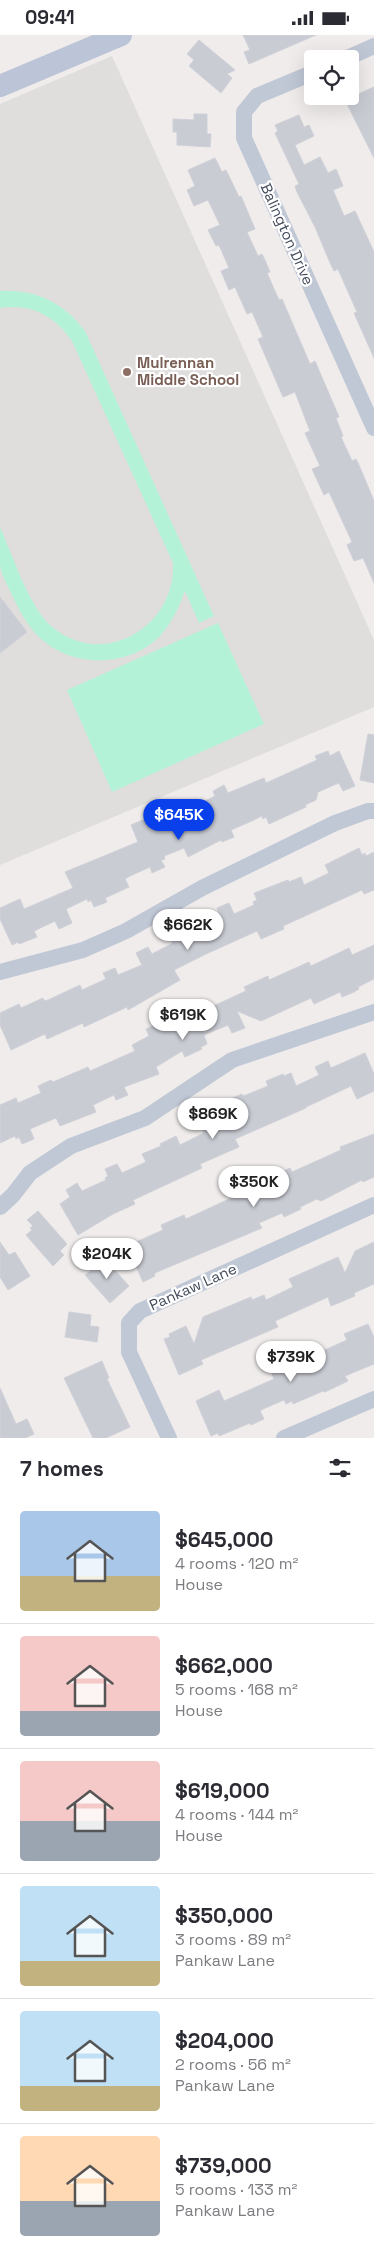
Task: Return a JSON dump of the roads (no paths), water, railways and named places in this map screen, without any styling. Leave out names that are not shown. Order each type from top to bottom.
[{"type":"street","points":[[0,85],[121,35]]},
{"type":"street","points":[[359,53],[374,46]]},
{"type":"street","name":"Balington Drive","points":[[304,76],[257,96],[244,112],[244,138],[374,428]]},
{"type":"street","points":[[0,972],[83,950],[126,931],[202,888],[335,823],[368,811],[374,811]]},
{"type":"street","points":[[0,1207],[13,1195],[30,1173],[71,1146],[145,1118],[232,1060],[374,1012]]},
{"type":"street","name":"Pankaw Lane","points":[[169,1438],[129,1352],[129,1323],[140,1311],[374,1205]]},
{"type":"street","points":[[284,1438],[374,1399]]},
{"type":"place","name":"Mulrennan Middle School","points":[[127,372]]}]
